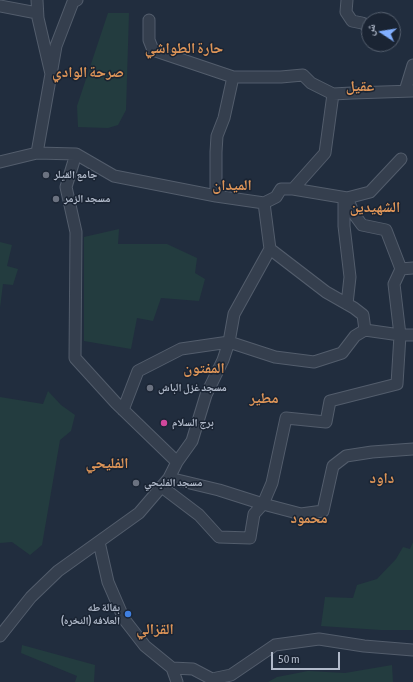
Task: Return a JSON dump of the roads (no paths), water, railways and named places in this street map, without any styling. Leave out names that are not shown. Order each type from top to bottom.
[{"type":"street","points":[[37,0],[37,13],[51,74]]},
{"type":"street","points":[[37,153],[56,46],[73,2],[77,0]]},
{"type":"street","points":[[347,0],[346,12],[352,21],[361,23]]},
{"type":"street","points":[[0,6],[37,13]]},
{"type":"street","points":[[149,20],[149,40],[153,50],[233,76],[281,77],[303,75],[311,83],[333,94],[352,92],[409,91],[413,65]]},
{"type":"street","points":[[216,196],[217,136],[224,118],[233,76]]},
{"type":"street","points":[[293,189],[325,153],[333,94]]},
{"type":"street","points":[[0,162],[37,153],[76,154],[114,176],[264,204],[276,197],[281,189],[293,189],[346,198],[370,192],[401,159]]},
{"type":"street","points":[[76,154],[66,187],[76,232],[75,358],[123,410],[177,462]]},
{"type":"street","points":[[162,486],[199,515],[219,537],[250,538],[254,514],[263,504],[272,483],[286,418],[326,422],[330,400],[397,384],[400,335],[394,284],[401,269],[386,230],[362,225],[354,214],[346,198]]},
{"type":"street","points":[[346,198],[344,226],[350,278],[347,304]]},
{"type":"street","points":[[0,636],[30,597],[52,576],[140,513],[169,478],[177,462],[192,441],[206,395],[223,360],[229,342],[234,314],[270,249],[264,204]]},
{"type":"street","points":[[270,249],[326,292],[354,308],[363,316],[365,330]]},
{"type":"street","points":[[401,269],[413,268]]},
{"type":"street","points":[[123,410],[138,371],[181,349],[229,342],[275,357],[314,362],[342,353],[355,336],[365,330],[400,335],[413,335]]},
{"type":"street","points":[[169,478],[219,490],[301,514],[323,511],[333,466],[346,456],[372,452],[413,449]]},
{"type":"street","points":[[99,542],[108,582],[124,619],[145,646],[172,668],[177,682]]},
{"type":"street","points":[[172,668],[193,669],[212,679],[224,679],[275,644],[319,639],[364,646],[413,650]]},
{"type":"place","name":"جامع القيلر","points":[[46,175]]},
{"type":"place","name":"مسجد الزمر","points":[[56,199]]},
{"type":"place","name":"مسجد غزل الباش","points":[[150,388]]},
{"type":"place","name":"برج السلام","points":[[164,423]]},
{"type":"place","name":"مسجد الفليحي","points":[[136,483]]},
{"type":"place","name":"بقالة طه العلافه (النخره)","points":[[128,614]]},
{"type":"district","name":"حارة الطواشي","points":[[184,48]]},
{"type":"district","name":"صرحة الوادي","points":[[88,72]]},
{"type":"district","name":"عقيل","points":[[360,86]]},
{"type":"district","name":"الميدان","points":[[232,185]]},
{"type":"district","name":"الشهيدين","points":[[375,207]]},
{"type":"district","name":"المفتون","points":[[204,368]]},
{"type":"district","name":"مطير","points":[[264,398]]},
{"type":"district","name":"الفليحي","points":[[107,463]]},
{"type":"district","name":"داود","points":[[382,478]]},
{"type":"district","name":"محمود","points":[[309,518]]},
{"type":"district","name":"القزالي","points":[[155,629]]}]
